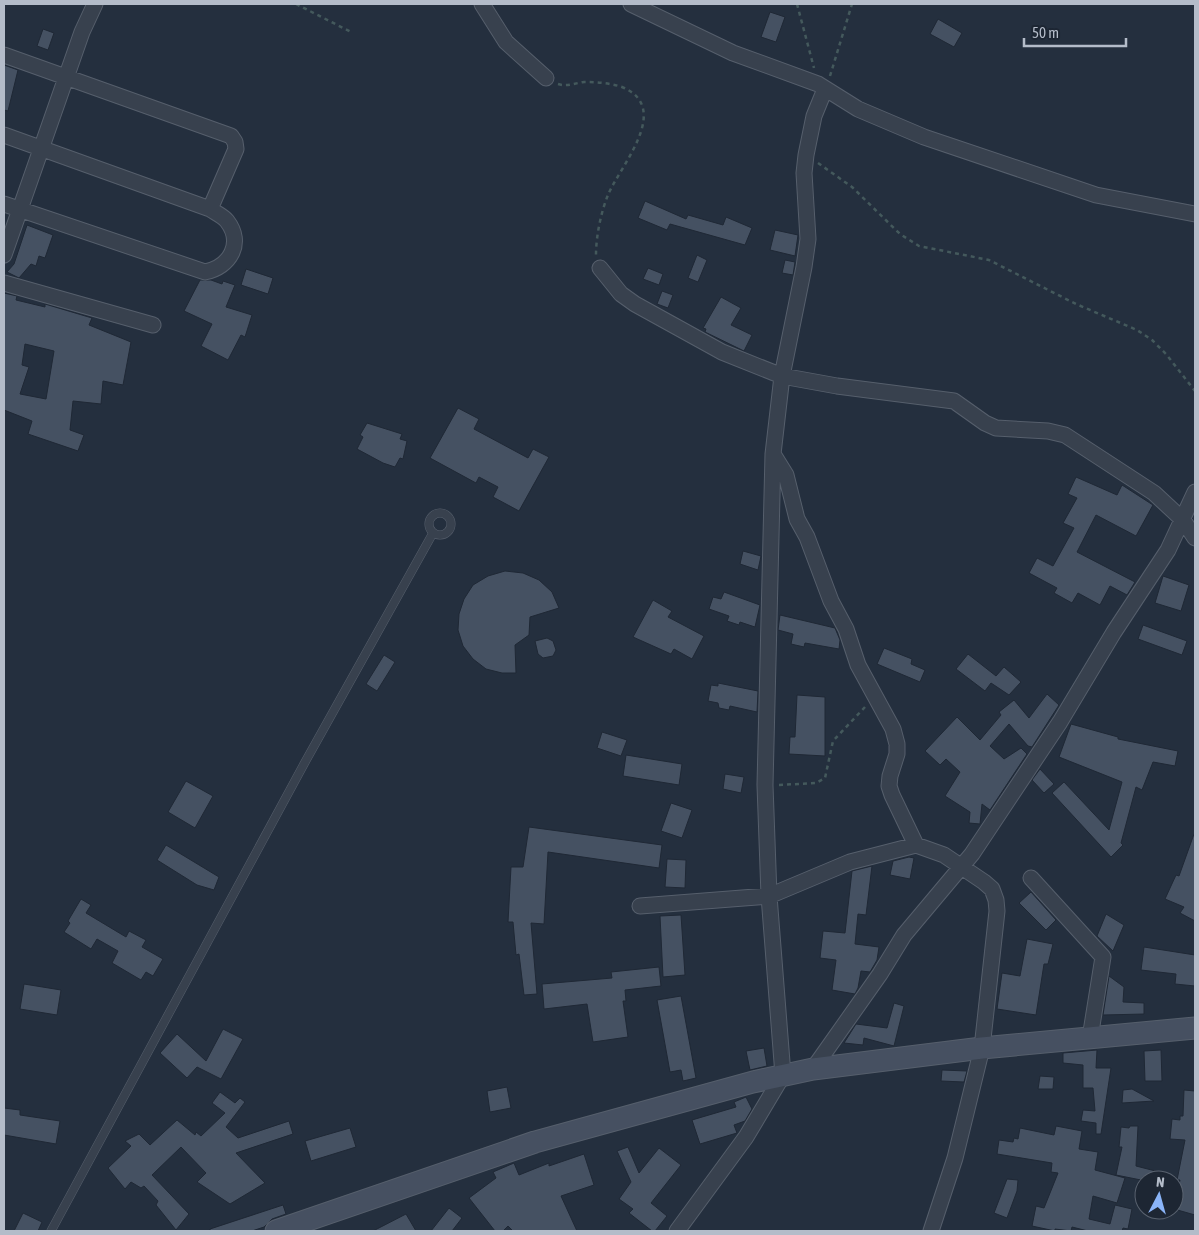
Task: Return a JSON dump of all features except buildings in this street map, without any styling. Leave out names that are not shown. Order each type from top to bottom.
[{"type":"street","points":[[4,255],[66,76],[82,32],[95,4]]},
{"type":"street","points":[[482,4],[506,42],[546,78]]},
{"type":"street","points":[[631,4],[733,53],[822,87],[858,109],[924,137],[1052,181],[1114,199],[1195,214]]},
{"type":"street","points":[[4,55],[231,136],[235,142],[236,149],[210,209]]},
{"type":"street","points":[[677,1231],[746,1137],[783,1075],[769,896],[765,785],[773,454],[782,376],[803,275],[808,239],[804,173],[806,155],[822,87]]},
{"type":"street","points":[[4,135],[210,209],[226,220],[234,233],[234,247],[228,260],[218,269],[205,272],[4,204]]},
{"type":"street","points":[[600,268],[621,294],[642,308],[722,352],[782,376],[837,386],[954,401],[985,423],[996,428],[1048,431],[1065,435],[1154,493],[1182,520],[1195,538]]},
{"type":"street","points":[[4,283],[153,325]]},
{"type":"street","points":[[773,454],[786,475],[797,519],[807,537],[831,601],[846,629],[858,665],[893,729],[897,744],[897,754],[890,776],[892,796],[916,845]]},
{"type":"street","points":[[813,1068],[880,974],[904,935],[962,866],[1060,722],[1118,624],[1154,573],[1195,492]]},
{"type":"street","points":[[640,906],[769,896],[850,862],[916,845],[932,849],[962,866],[992,889],[996,900],[982,1048],[955,1158],[931,1231]]},
{"type":"street","points":[[1031,878],[1103,957],[1090,1038]]},
{"type":"street","points":[[276,1231],[535,1142],[813,1068],[982,1048],[1195,1028]]},
{"type":"lane","points":[[51,1231],[304,764],[433,533]]},
{"type":"path","points":[[296,4],[353,33]]},
{"type":"path","points":[[796,4],[822,87]]},
{"type":"path","points":[[822,87],[852,4]]},
{"type":"path","points":[[546,78],[561,85],[604,82],[634,94],[642,104],[644,120],[641,136],[610,192],[604,207],[596,247],[600,268]]},
{"type":"path","points":[[806,155],[852,187],[880,217],[900,234],[919,246],[989,260],[1076,304],[1137,330],[1152,340],[1166,354],[1195,391]]},
{"type":"path","points":[[765,785],[821,782],[827,772],[833,741],[876,697]]}]
